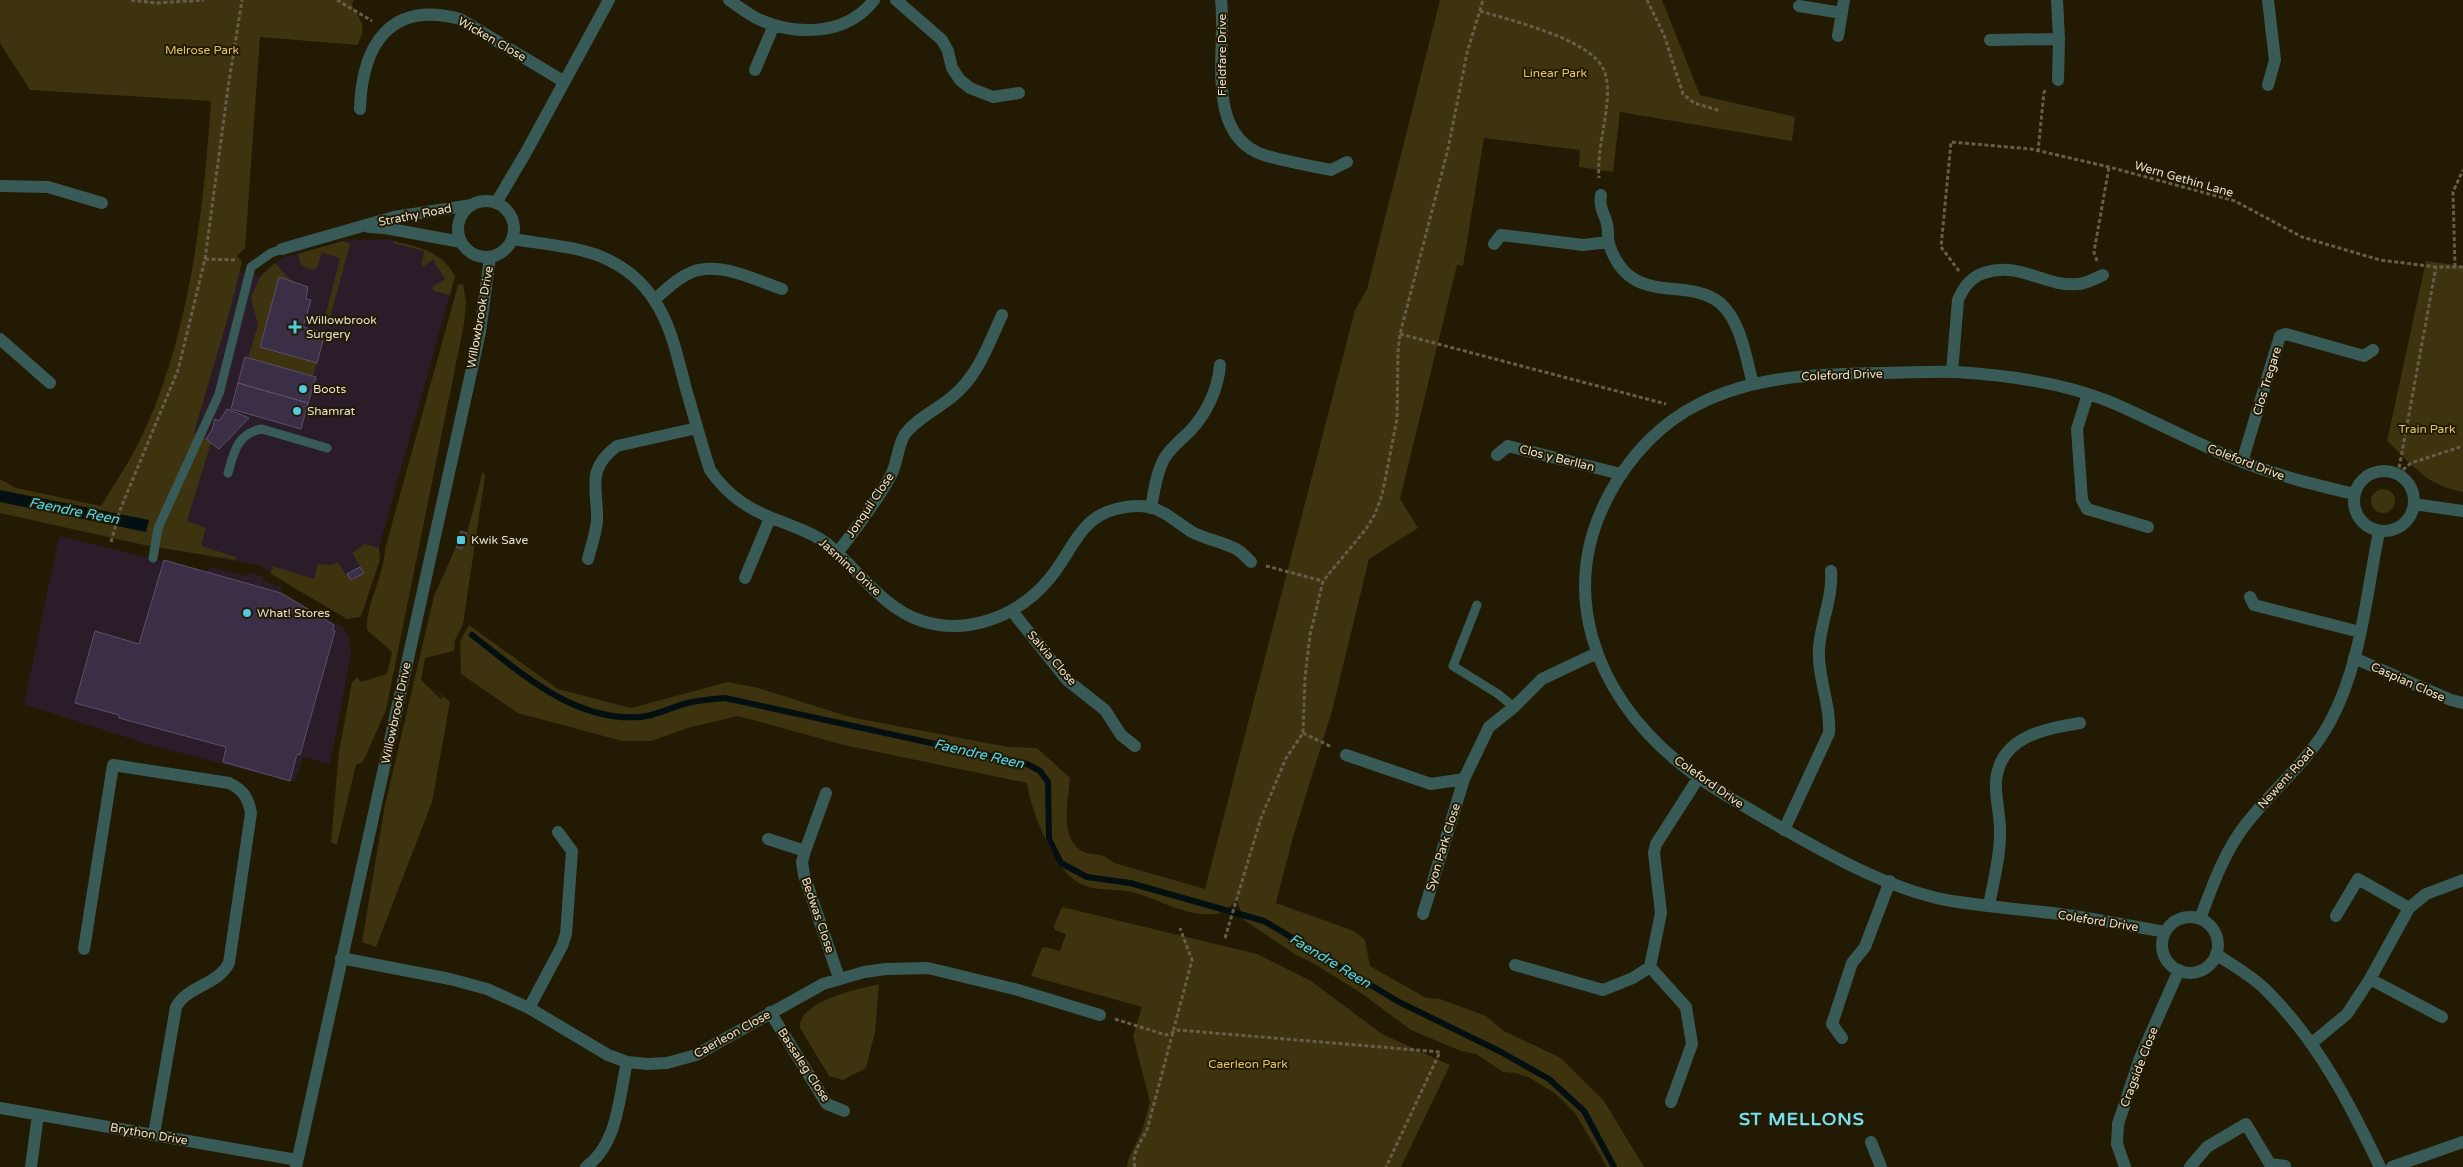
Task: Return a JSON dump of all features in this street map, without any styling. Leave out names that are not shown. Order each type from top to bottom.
[{"type":"street","points":[[496,203],[525,154],[609,0]]},
{"type":"street","points":[[729,0],[756,18],[796,31],[819,31],[841,25],[859,15],[874,0]]},
{"type":"street","points":[[896,0],[942,40],[948,51],[952,68],[960,80],[970,88],[993,97],[1020,93]]},
{"type":"street","name":"Fieldfare Drive","points":[[1221,0],[1223,16],[1223,103],[1233,131],[1245,144],[1263,154],[1331,170],[1347,162]]},
{"type":"street","points":[[2057,0],[2059,39],[2058,80]]},
{"type":"street","points":[[2268,0],[2275,60],[2268,85]]},
{"type":"street","points":[[1799,6],[1843,6],[1838,36]]},
{"type":"street","name":"Wicken Close","points":[[360,109],[361,85],[365,65],[375,42],[386,29],[414,15],[445,14],[460,19],[564,81]]},
{"type":"street","points":[[755,70],[774,25]]},
{"type":"street","points":[[1990,40],[2059,39]]},
{"type":"street","points":[[0,186],[48,188],[102,203]]},
{"type":"street","points":[[1601,195],[1600,206],[1608,225],[1608,242],[1623,269],[1635,279],[1651,287],[1707,295],[1720,303],[1735,324],[1753,384]]},
{"type":"street","points":[[488,201],[496,203],[509,213],[513,221],[513,239],[505,250],[490,257],[473,254],[461,242],[458,234],[460,218],[472,205],[488,201]]},
{"type":"street","name":"Strathy Road","points":[[282,249],[394,217],[472,205]]},
{"type":"street","name":"Strathy Road","points":[[359,227],[385,228],[461,242]]},
{"type":"street","points":[[1494,244],[1501,235],[1584,245],[1608,242]]},
{"type":"street","name":"Jasmine Drive","points":[[513,239],[582,251],[602,257],[621,267],[639,281],[664,317],[678,356],[710,470],[720,486],[735,499],[770,518],[810,533],[837,553],[882,597],[901,611],[921,621],[947,626],[969,626],[991,620],[1012,611],[1031,597],[1051,578],[1080,531],[1093,518],[1124,507],[1138,505],[1151,508],[1204,538],[1235,548],[1251,562]]},
{"type":"street","name":"Willowbrook Drive","points":[[296,1164],[480,332],[490,257]]},
{"type":"street","points":[[1952,372],[1958,300],[1968,284],[1980,275],[1998,268],[2016,269],[2052,281],[2079,284],[2103,275]]},
{"type":"street","points":[[654,300],[691,272],[705,269],[719,269],[782,289]]},
{"type":"street","name":"Jonquil Close","points":[[837,553],[863,520],[890,478],[896,466],[904,436],[913,425],[954,396],[966,384],[975,370],[1002,315]]},
{"type":"street","name":"Clos Tregare","points":[[2242,462],[2280,336],[2286,334],[2364,356],[2373,350]]},
{"type":"street","points":[[0,338],[50,383]]},
{"type":"street","points":[[1151,508],[1159,471],[1164,458],[1201,418],[1213,396],[1219,378],[1220,365]]},
{"type":"street","name":"Coleford Drive","points":[[2165,932],[2053,913],[1943,899],[1842,862],[1784,830],[1698,777],[1676,760],[1633,719],[1616,692],[1597,653],[1588,616],[1586,596],[1589,550],[1605,503],[1621,474],[1654,435],[1679,415],[1699,403],[1753,384],[1815,374],[1952,372],[2014,376],[2088,394],[2242,462],[2290,479],[2354,494]]},
{"type":"street","points":[[2088,394],[2077,429],[2082,500],[2088,508],[2148,527]]},
{"type":"street","points":[[588,559],[597,523],[594,482],[599,467],[607,454],[617,446],[697,428]]},
{"type":"street","name":"Clos y Berllan","points":[[1497,455],[1508,446],[1621,474]]},
{"type":"street","points":[[2385,471],[2398,474],[2408,483],[2413,493],[2414,504],[2412,514],[2406,523],[2390,532],[2379,532],[2361,522],[2355,513],[2354,494],[2365,477],[2375,472],[2385,471]]},
{"type":"street","points":[[2414,504],[2463,511]]},
{"type":"street","points":[[745,578],[770,518]]},
{"type":"street","name":"Newent Road","points":[[2200,919],[2217,875],[2244,826],[2322,735],[2343,694],[2360,632],[2379,532]]},
{"type":"street","points":[[1784,830],[1829,733],[1830,718],[1819,648],[1832,588],[1831,571]]},
{"type":"street","points":[[2250,597],[2254,605],[2360,632]]},
{"type":"street","name":"Salvia Close","points":[[1012,611],[1067,680],[1105,710],[1121,735],[1135,746]]},
{"type":"street","name":"Syon Park Close","points":[[1423,914],[1464,779],[1489,727],[1514,707],[1542,679],[1597,653]]},
{"type":"street","name":"Caspian Close","points":[[2354,658],[2451,700],[2463,703]]},
{"type":"street","points":[[1989,906],[2000,839],[1996,780],[2001,764],[2012,747],[2027,735],[2080,723]]},
{"type":"street","points":[[1346,755],[1432,784],[1464,779]]},
{"type":"street","points":[[84,949],[113,765],[229,783],[241,789],[249,800],[251,813],[228,963],[224,972],[216,979],[181,998],[176,1008],[154,1134]]},
{"type":"street","points":[[1515,965],[1603,990],[1633,978],[1650,968],[1661,913],[1654,853],[1656,844],[1698,777]]},
{"type":"street","name":"Bedwas Close","points":[[826,793],[802,862],[804,875],[839,978]]},
{"type":"street","points":[[530,1008],[562,946],[566,934],[572,851],[558,832]]},
{"type":"street","points":[[768,839],[805,851]]},
{"type":"street","points":[[2336,916],[2358,879],[2409,908]]},
{"type":"street","points":[[2312,1043],[2347,1014],[2370,979],[2409,908],[2426,894],[2463,880]]},
{"type":"street","points":[[1842,1038],[1832,1024],[1852,963],[1865,947],[1890,881]]},
{"type":"street","points":[[2185,917],[2207,922],[2214,929],[2217,938],[2216,954],[2210,965],[2201,971],[2192,973],[2179,970],[2167,961],[2163,952],[2162,942],[2165,932],[2175,921],[2185,917]]},
{"type":"street","points":[[2216,954],[2265,989],[2312,1043],[2345,1094],[2380,1167]]},
{"type":"street","name":"Caerleon Close","points":[[341,958],[467,983],[530,1008],[589,1046],[626,1062],[648,1064],[683,1060],[696,1055],[770,1012],[839,978],[886,969],[928,968],[1018,990],[1100,1015]]},
{"type":"street","points":[[1650,968],[1686,1007],[1692,1044],[1672,1102]]},
{"type":"street","name":"Cragside Close","points":[[2125,1167],[2117,1144],[2118,1124],[2140,1058],[2179,970]]},
{"type":"street","points":[[2370,979],[2442,1017]]},
{"type":"street","name":"Bassaleg Close","points":[[770,1012],[827,1104],[844,1111]]},
{"type":"street","points":[[586,1167],[600,1156],[610,1139],[626,1062]]},
{"type":"street","name":"Brython Drive","points":[[0,1108],[38,1116],[154,1134],[296,1164]]},
{"type":"street","points":[[31,1167],[38,1116]]},
{"type":"street","points":[[2190,1167],[2207,1147],[2246,1124],[2270,1164],[2285,1166]]},
{"type":"street","points":[[1871,1142],[1881,1167]]},
{"type":"street","points":[[2392,1167],[2463,1142]]},
{"type":"lane","points":[[153,558],[158,528],[219,394],[251,267],[271,253],[282,249]]},
{"type":"lane","points":[[228,473],[234,451],[242,437],[253,431],[262,429],[327,448]]},
{"type":"lane","points":[[1477,604],[1453,666],[1498,694],[1514,707]]},
{"type":"path","points":[[131,0],[156,4],[204,0]]},
{"type":"path","points":[[111,542],[120,510],[178,370],[205,259],[242,0]]},
{"type":"path","points":[[337,0],[386,29]]},
{"type":"path","points":[[1225,938],[1261,818],[1286,758],[1303,733],[1304,676],[1310,635],[1323,581],[1366,529],[1376,514],[1382,495],[1397,419],[1400,334],[1446,157],[1467,53],[1483,0]]},
{"type":"path","points":[[1647,0],[1664,35],[1683,94],[1694,103],[1721,111]]},
{"type":"path","points":[[1480,11],[1582,47],[1603,69],[1606,80],[1607,100],[1598,170],[1601,195]]},
{"type":"path","points":[[2038,152],[2044,92],[2058,80]]},
{"type":"path","name":"Wern Gethin Lane","points":[[1968,284],[1941,247],[1951,142],[2038,152],[2109,167],[2235,201],[2302,237],[2380,260],[2436,267],[2463,267]]},
{"type":"path","points":[[2103,275],[2094,252],[2109,167]]},
{"type":"path","points":[[2456,267],[2453,192],[2463,170]]},
{"type":"path","points":[[205,259],[231,261],[238,260],[244,254]]},
{"type":"path","points":[[2398,474],[2436,267]]},
{"type":"path","points":[[1400,334],[1667,404],[1679,415]]},
{"type":"path","points":[[2398,474],[2411,463],[2463,446]]},
{"type":"path","points":[[1251,562],[1323,581]]},
{"type":"path","points":[[1303,733],[1322,741],[1346,755]]},
{"type":"path","points":[[1135,1167],[1133,1161],[1147,1130],[1192,960],[1180,928]]},
{"type":"path","points":[[1100,1015],[1166,1035],[1178,1030],[1440,1052],[1386,1167]]},
{"type":"shaded area","points":[[389,239],[431,252],[442,259],[455,276],[379,548],[380,559],[360,617],[347,619],[259,565],[144,545],[194,434],[229,314],[238,272],[260,276],[265,270],[285,257],[343,241]]},
{"type":"shaded area","points":[[59,536],[207,572],[211,567],[247,576],[250,572],[264,577],[263,581],[281,587],[281,593],[344,628],[349,639],[351,654],[330,764],[303,757],[295,781],[290,781],[150,745],[24,704]]},
{"type":"green space","name":"Melrose Park","points":[[0,0],[354,0],[352,5],[363,28],[357,45],[260,37],[245,248],[237,256],[242,262],[229,314],[194,433],[198,433],[211,443],[187,521],[206,528],[201,546],[236,557],[236,560],[144,545],[0,513],[0,479],[16,488],[101,506],[136,448],[161,389],[174,350],[184,309],[199,225],[211,101],[30,90],[0,43]]},
{"type":"green space","name":"Linear Park","points":[[1440,0],[1662,0],[1700,95],[1795,117],[1792,141],[1620,112],[1613,172],[1579,167],[1580,150],[1484,138],[1463,266],[1457,265],[1400,499],[1418,528],[1369,559],[1332,711],[1293,837],[1276,903],[1354,931],[1365,940],[1370,966],[1426,998],[1440,999],[1486,1016],[1504,1031],[1561,1058],[1604,1101],[1644,1167],[1607,1167],[1575,1113],[1556,1094],[1528,1077],[1503,1072],[1476,1054],[1461,1051],[1411,1030],[1361,993],[1313,963],[1296,955],[1244,920],[1237,900],[1223,912],[1216,914],[1195,913],[1184,911],[1132,892],[1092,888],[1078,882],[1063,869],[1049,846],[1032,806],[1027,783],[844,745],[738,716],[691,727],[651,741],[622,741],[518,713],[461,674],[460,641],[469,625],[558,689],[631,708],[728,682],[758,688],[850,717],[1008,747],[1037,748],[1070,778],[1067,825],[1073,842],[1081,851],[1104,856],[1114,863],[1205,889],[1355,310],[1367,289]]},
{"type":"green space","points":[[343,241],[350,244],[329,322],[324,321],[340,258],[322,253],[317,268],[312,270],[301,265],[298,254]]},
{"type":"green space","points":[[394,241],[421,248],[444,261],[455,276],[450,295],[434,291],[432,287],[445,279],[433,260],[421,268],[424,251],[393,243]]},
{"type":"green space","name":"Train Park","points":[[2426,261],[2463,266],[2463,492],[2439,485],[2429,479],[2387,441]]},
{"type":"green space","points":[[275,263],[288,278],[297,283],[279,278],[260,347],[317,363],[313,376],[248,358],[258,325],[251,298],[260,277]]},
{"type":"green space","points":[[463,284],[466,302],[464,324],[386,710],[363,762],[356,765],[337,844],[334,844],[331,842],[339,751],[352,682],[357,677],[361,682],[387,674],[392,652],[367,630],[369,609],[382,570],[385,549],[458,285]]},
{"type":"green space","points":[[483,471],[485,476],[463,624],[455,640],[454,651],[425,658],[421,680],[441,699],[443,697],[432,686],[450,702],[432,802],[376,947],[362,942],[385,805],[434,596],[456,547],[463,549]]},
{"type":"green space","points":[[2383,489],[2391,493],[2395,501],[2391,509],[2383,513],[2375,509],[2371,501],[2375,493]]},
{"type":"green space","points":[[365,544],[379,548],[380,559],[360,617],[347,619],[271,574],[273,566],[314,579],[318,564],[331,565],[338,562],[346,575],[360,566],[352,553]]},
{"type":"green space","name":"Caerleon Park","points":[[1062,907],[1257,954],[1311,981],[1382,1034],[1450,1065],[1401,1167],[1127,1167],[1128,1160],[1143,1128],[1150,1102],[1133,1036],[1142,1007],[1031,976],[1042,948],[1046,947],[1060,951],[1066,934],[1055,930],[1054,926]]},
{"type":"green space","points":[[879,984],[875,1032],[866,1068],[843,1080],[829,1076],[800,1028],[802,1019],[809,1010],[831,998]]},
{"type":"water","points":[[0,490],[149,520],[146,532],[0,502]]},
{"type":"building","points":[[279,277],[308,287],[306,299],[311,300],[303,327],[325,333],[317,363],[260,347]]},
{"type":"building","points":[[245,357],[316,377],[308,403],[238,383]]},
{"type":"building","points":[[238,383],[308,403],[301,429],[231,409]]},
{"type":"building","points":[[227,409],[249,418],[219,449],[206,439],[212,430],[215,419],[219,421]]},
{"type":"building","points":[[461,531],[467,533],[462,549],[456,547]]},
{"type":"building","points":[[164,560],[281,593],[334,625],[333,630],[335,631],[300,755],[297,754],[290,781],[223,762],[226,747],[119,718],[119,715],[75,703],[95,631],[139,644]]},
{"type":"building","points":[[360,567],[364,573],[351,580],[347,574]]},
{"type":"waterway","name":"Faendre Reen","points":[[472,635],[529,679],[571,703],[593,712],[616,716],[640,717],[692,702],[725,698],[1027,764],[1040,771],[1048,782],[1049,839],[1061,863],[1087,877],[1130,883],[1264,921],[1399,1002],[1499,1051],[1549,1079],[1584,1111],[1614,1167]]},
{"type":"place","name":"Willowbrook Surgery","points":[[295,327]]},
{"type":"place","name":"Boots","points":[[303,389]]},
{"type":"place","name":"Shamrat","points":[[297,411]]},
{"type":"place","name":"Kwik Save","points":[[461,540]]},
{"type":"place","name":"What! Stores","points":[[247,613]]},
{"type":"district","name":"ST MELLONS","points":[[1802,1119]]}]
